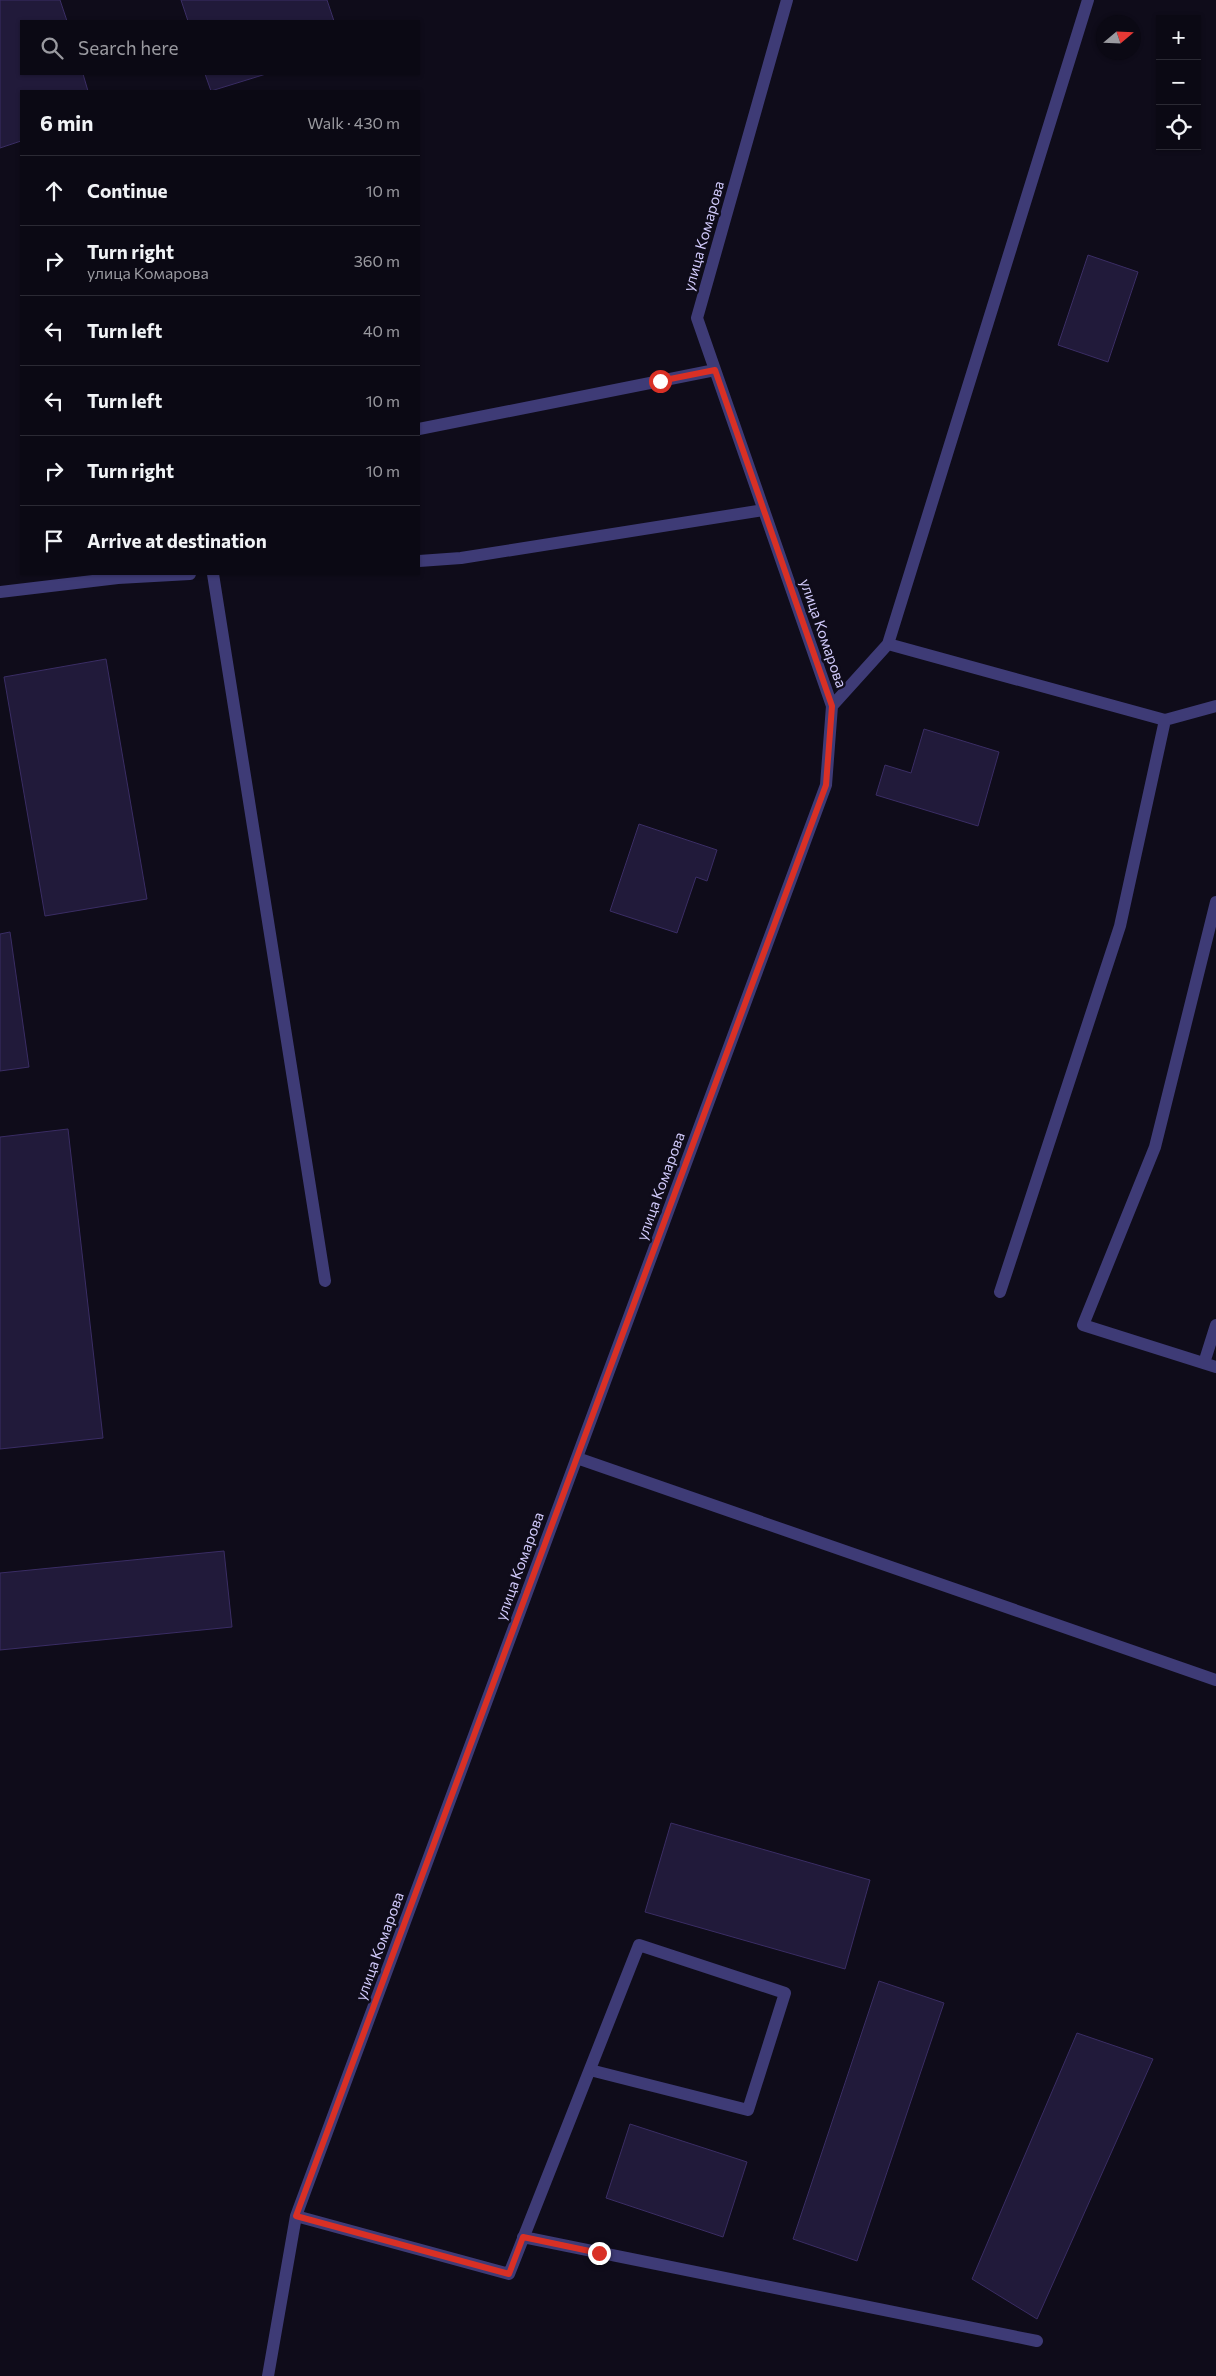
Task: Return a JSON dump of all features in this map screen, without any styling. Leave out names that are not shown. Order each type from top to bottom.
[{"type":"street","name":"улица Комарова","points":[[268,2376],[296,2216],[826,785],[832,706],[697,318],[786,0]]},
{"type":"street","points":[[832,706],[888,644],[1088,0]]},
{"type":"street","points":[[420,430],[715,370]]},
{"type":"street","points":[[420,561],[461,558],[764,510]]},
{"type":"street","points":[[0,592],[118,576],[154,575]]},
{"type":"street","points":[[213,575],[325,1281]]},
{"type":"street","points":[[888,644],[1165,720],[1216,706]]},
{"type":"street","points":[[1000,1292],[1120,926],[1165,720]]},
{"type":"street","points":[[1216,902],[1155,1147],[1083,1325],[1210,1365],[1216,1325]]},
{"type":"street","points":[[577,1458],[1216,1680]]},
{"type":"street","points":[[296,2216],[509,2274],[639,1946],[786,1993],[748,2110],[590,2070]]},
{"type":"street","points":[[523,2237],[1037,2341]]},
{"type":"building","points":[[0,0],[60,0],[67,20],[20,20],[20,75],[83,75],[88,90],[20,90],[20,141],[0,148]]},
{"type":"building","points":[[181,0],[327,0],[334,20],[188,20]]},
{"type":"building","points":[[205,75],[263,75],[214,90],[211,90]]},
{"type":"building","points":[[1088,255],[1138,272],[1108,362],[1058,345]]},
{"type":"building","points":[[106,659],[147,899],[45,916],[4,677]]},
{"type":"building","points":[[924,729],[999,752],[978,826],[876,795],[885,765],[911,773]]},
{"type":"building","points":[[639,824],[717,850],[707,881],[696,877],[677,933],[610,911]]},
{"type":"building","points":[[10,932],[29,1067],[0,1071],[0,934]]},
{"type":"building","points":[[68,1129],[103,1438],[0,1449],[0,1137]]},
{"type":"building","points":[[224,1551],[232,1627],[0,1650],[0,1573]]},
{"type":"building","points":[[671,1823],[870,1880],[845,1969],[645,1912]]},
{"type":"building","points":[[879,1981],[944,2003],[857,2261],[793,2239]]},
{"type":"building","points":[[1077,2033],[1153,2059],[1037,2319],[972,2279]]},
{"type":"building","points":[[630,2124],[747,2162],[723,2237],[606,2198]]},
{"type":"route","points":[[599,2253],[523,2237],[509,2274],[296,2216],[826,785],[832,706],[715,370],[660,381]]}]
